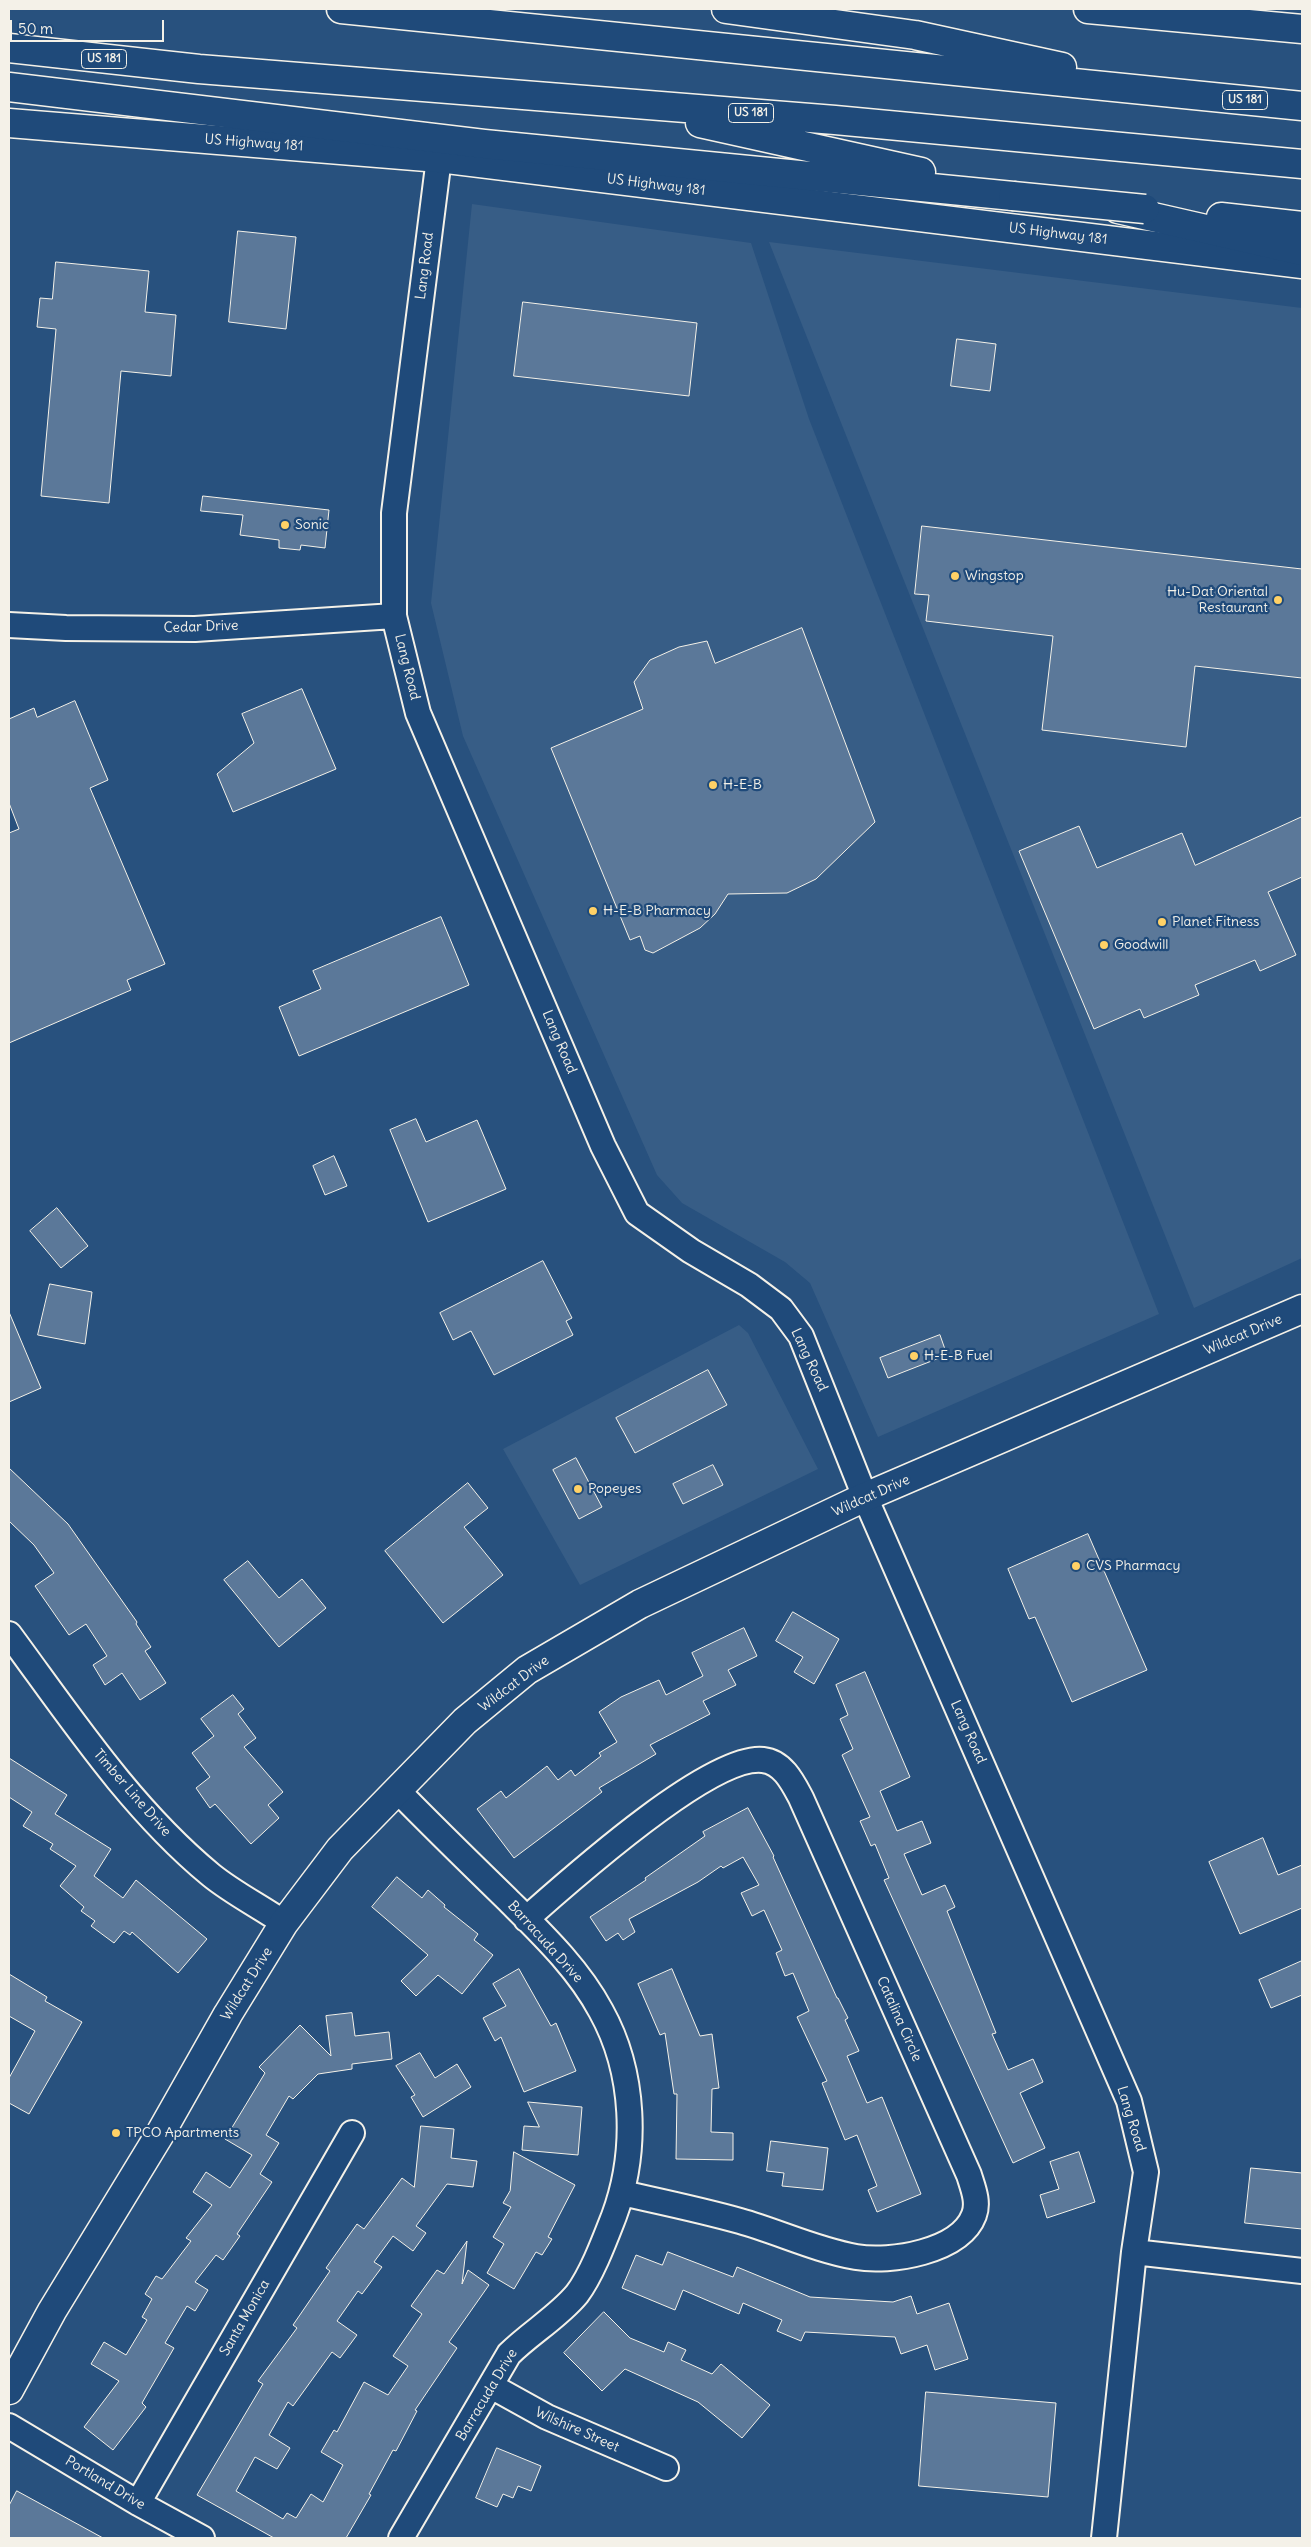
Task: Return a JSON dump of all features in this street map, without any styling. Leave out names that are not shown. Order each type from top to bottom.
[{"type":"main road","name":"US 181","points":[[341,9],[1302,106]]},
{"type":"main road","points":[[726,9],[916,35],[1188,95]]},
{"type":"main road","points":[[1088,9],[1289,21]]},
{"type":"main road","name":"US 181","points":[[9,48],[199,70],[903,126],[1302,164]]},
{"type":"main road","points":[[9,87],[334,124],[484,144],[1302,226]]},
{"type":"main road","points":[[603,101],[907,169],[1123,210],[1302,251]]},
{"type":"main road","name":"US Highway 181","points":[[9,123],[439,158],[1302,264]]},
{"type":"main road","name":"Wildcat Drive","points":[[9,2390],[52,2311],[160,2134],[228,2014],[284,1923],[340,1849],[465,1721],[527,1670],[640,1604],[865,1498],[1302,1309]]},
{"type":"street","name":"Lang Road","points":[[439,158],[394,513],[394,616],[418,713],[604,1146],[637,1213],[691,1251],[750,1285],[781,1309],[801,1336],[865,1498],[1129,2101],[1146,2172],[1134,2252],[1104,2538]]},
{"type":"street","name":"Cedar Drive","points":[[9,625],[66,628],[195,629],[394,616]]},
{"type":"street","name":"Timber Line Drive","points":[[9,1634],[91,1746],[139,1804],[173,1841],[213,1876],[284,1923]]},
{"type":"street","name":"Catalina Circle","points":[[526,1919],[613,1843],[674,1800],[735,1764],[750,1760],[764,1760],[774,1764],[790,1777],[801,1798],[969,2175],[976,2195],[976,2206],[974,2216],[957,2238],[938,2246],[892,2259],[857,2257],[741,2222],[622,2192]]},
{"type":"street","name":"Barracuda Drive","points":[[397,1790],[526,1919],[580,1977],[602,2011],[616,2044],[624,2074],[629,2131],[628,2164],[622,2192],[605,2238],[578,2292],[562,2309],[525,2338],[509,2354],[401,2538]]},
{"type":"street","name":"Santa Monica","points":[[138,2504],[352,2133]]},
{"type":"street","points":[[1134,2252],[1302,2271]]},
{"type":"street","name":"Wilshire Street","points":[[491,2386],[547,2417],[666,2468]]},
{"type":"street","name":"Portland Drive","points":[[9,2426],[138,2504],[202,2538]]},
{"type":"shaded area","points":[[472,204],[751,243],[809,419],[1159,1314],[878,1437],[810,1283],[785,1262],[682,1203],[657,1175],[463,736],[431,603]]},
{"type":"shaded area","points":[[769,242],[1302,308],[1302,1258],[1194,1308]]},
{"type":"shaded area","points":[[739,1325],[748,1333],[818,1469],[580,1585],[503,1449]]},
{"type":"building","points":[[238,231],[296,237],[286,329],[229,322]]},
{"type":"building","points":[[56,262],[149,271],[145,312],[176,315],[171,376],[121,371],[109,503],[41,496],[56,329],[37,327],[40,298],[52,299]]},
{"type":"building","points":[[523,302],[697,323],[689,396],[514,376]]},
{"type":"building","points":[[957,339],[996,344],[990,391],[951,386]]},
{"type":"building","name":"Sonic","points":[[203,496],[329,510],[325,548],[301,545],[300,550],[279,548],[279,540],[240,535],[243,515],[201,511]]},
{"type":"building","points":[[922,526],[1302,569],[1302,678],[1195,666],[1186,747],[1042,730],[1053,636],[926,621],[929,595],[915,594]]},
{"type":"building","name":"H-E-B","points":[[802,628],[875,822],[816,879],[787,893],[728,894],[715,914],[700,928],[653,953],[645,950],[640,936],[630,940],[551,748],[643,709],[634,682],[650,660],[679,647],[707,641],[715,663]]},
{"type":"building","points":[[302,689],[336,769],[233,812],[217,774],[254,743],[242,714]]},
{"type":"building","points":[[75,701],[108,780],[90,788],[165,964],[127,980],[131,990],[9,1043],[9,833],[19,829],[9,803],[9,719],[34,708],[37,717]]},
{"type":"building","points":[[1302,817],[1302,877],[1268,892],[1296,955],[1260,971],[1255,960],[1195,985],[1199,995],[1144,1018],[1140,1009],[1094,1029],[1019,851],[1079,826],[1097,868],[1182,833],[1195,865]]},
{"type":"building","points":[[441,917],[469,985],[299,1056],[279,1007],[321,989],[313,971]]},
{"type":"building","points":[[416,1119],[426,1142],[477,1120],[506,1189],[428,1222],[390,1130]]},
{"type":"building","points":[[334,1156],[347,1186],[325,1195],[313,1166]]},
{"type":"building","points":[[57,1208],[88,1246],[61,1268],[30,1231]]},
{"type":"building","points":[[543,1261],[572,1318],[566,1321],[573,1335],[494,1375],[471,1331],[453,1340],[440,1313]]},
{"type":"building","points":[[50,1284],[92,1292],[85,1344],[38,1335]]},
{"type":"building","points":[[9,1312],[41,1388],[9,1402]]},
{"type":"building","name":"H-E-B Fuel","points":[[940,1335],[947,1355],[888,1378],[880,1358]]},
{"type":"building","points":[[708,1370],[727,1405],[635,1453],[616,1418]]},
{"type":"building","name":"Popeyes","points":[[576,1458],[602,1507],[579,1519],[553,1470]]},
{"type":"building","points":[[713,1465],[723,1485],[683,1504],[673,1484]]},
{"type":"building","points":[[9,1468],[68,1524],[137,1622],[136,1624],[151,1647],[145,1651],[166,1683],[140,1700],[122,1673],[105,1685],[93,1665],[107,1656],[86,1624],[69,1635],[35,1586],[54,1573],[34,1545],[9,1521]]},
{"type":"building","points":[[468,1483],[488,1508],[464,1527],[503,1575],[443,1623],[385,1551]]},
{"type":"building","name":"CVS Pharmacy","points":[[1088,1534],[1147,1670],[1072,1702],[1035,1617],[1029,1619],[1008,1569]]},
{"type":"building","points":[[248,1561],[279,1598],[302,1579],[326,1608],[279,1647],[224,1580]]},
{"type":"building","points":[[793,1612],[839,1639],[814,1684],[794,1672],[803,1657],[776,1641]]},
{"type":"building","points":[[744,1628],[757,1656],[728,1670],[736,1685],[703,1701],[710,1714],[650,1745],[656,1754],[599,1788],[602,1792],[514,1858],[477,1809],[501,1791],[506,1798],[547,1766],[558,1780],[571,1770],[575,1776],[601,1756],[599,1753],[617,1742],[599,1712],[621,1697],[659,1680],[666,1695],[703,1676],[692,1653]]},
{"type":"building","points":[[865,1672],[910,1777],[880,1791],[897,1831],[922,1821],[931,1843],[904,1854],[922,1895],[945,1885],[955,1907],[947,1911],[996,2033],[992,2034],[1008,2070],[1033,2059],[1043,2082],[1020,2093],[1045,2148],[1013,2163],[884,1880],[889,1878],[875,1844],[871,1846],[860,1821],[870,1817],[842,1755],[853,1749],[840,1719],[848,1715],[836,1685]]},
{"type":"building","points":[[233,1695],[244,1709],[238,1714],[256,1738],[244,1747],[283,1792],[268,1805],[279,1818],[251,1844],[215,1804],[210,1808],[196,1788],[210,1777],[192,1753],[214,1736],[201,1719]]},
{"type":"building","points":[[9,1758],[67,1795],[55,1814],[111,1849],[94,1876],[123,1898],[136,1880],[207,1939],[178,1973],[132,1932],[130,1935],[124,1931],[114,1943],[91,1926],[95,1921],[81,1911],[84,1907],[60,1886],[76,1866],[50,1849],[53,1844],[23,1826],[32,1812],[9,1797]]},
{"type":"building","points":[[748,1808],[774,1856],[837,1998],[848,2018],[845,2020],[859,2051],[847,2056],[867,2103],[882,2097],[921,2194],[877,2212],[868,2190],[877,2186],[857,2135],[845,2140],[822,2083],[827,2081],[797,2017],[809,2011],[793,1973],[785,1976],[776,1953],[782,1950],[764,1910],[752,1916],[741,1893],[759,1885],[743,1857],[723,1868],[721,1866],[698,1882],[629,1919],[635,1932],[623,1940],[618,1933],[606,1941],[590,1917],[646,1880],[645,1878],[705,1836],[703,1832]]},
{"type":"building","points":[[1263,1838],[1278,1875],[1302,1865],[1302,1908],[1240,1934],[1209,1862]]},
{"type":"building","points":[[397,1877],[422,1898],[428,1890],[445,1905],[444,1907],[478,1934],[474,1940],[493,1955],[462,1994],[438,1975],[416,1996],[401,1981],[428,1955],[372,1907]]},
{"type":"building","points":[[1302,1961],[1302,1995],[1271,2008],[1259,1980]]},
{"type":"building","points":[[519,1969],[551,2026],[556,2023],[576,2071],[524,2092],[501,2037],[495,2041],[483,2018],[506,2006],[493,1984]]},
{"type":"building","points":[[672,1969],[700,2036],[712,2034],[719,2088],[712,2089],[711,2132],[733,2133],[733,2160],[676,2159],[677,2094],[674,2094],[665,2033],[660,2035],[638,1984]]},
{"type":"building","points":[[9,1974],[47,1997],[45,2001],[82,2022],[29,2114],[9,2103],[9,2078],[35,2031],[9,2016]]},
{"type":"building","points":[[352,2013],[355,2036],[389,2032],[392,2059],[352,2064],[352,2069],[318,2074],[293,2099],[289,2096],[266,2135],[279,2143],[260,2174],[272,2182],[237,2234],[240,2236],[223,2260],[216,2255],[195,2282],[208,2290],[195,2311],[187,2306],[165,2343],[174,2348],[142,2403],[146,2407],[113,2450],[84,2427],[119,2381],[91,2364],[104,2342],[126,2355],[147,2320],[142,2317],[152,2299],[145,2294],[156,2276],[162,2279],[191,2241],[186,2238],[212,2205],[193,2192],[206,2172],[230,2188],[252,2155],[225,2139],[265,2073],[259,2067],[300,2025],[331,2056],[326,2016]]},
{"type":"building","points":[[420,2053],[435,2078],[457,2064],[471,2087],[423,2117],[411,2097],[415,2095],[396,2066]]},
{"type":"building","points":[[528,2102],[582,2107],[578,2155],[522,2150],[524,2126],[539,2127]]},
{"type":"building","points":[[421,2126],[454,2129],[451,2158],[477,2161],[473,2187],[447,2184],[416,2226],[426,2233],[413,2251],[393,2236],[374,2262],[382,2267],[362,2294],[358,2291],[337,2321],[357,2335],[340,2358],[332,2352],[293,2406],[288,2402],[269,2435],[290,2448],[277,2469],[255,2457],[236,2491],[283,2519],[287,2513],[296,2518],[311,2494],[323,2502],[343,2465],[321,2452],[334,2430],[337,2432],[364,2382],[388,2395],[408,2366],[393,2356],[422,2314],[411,2306],[437,2270],[444,2274],[467,2241],[462,2284],[468,2270],[489,2285],[449,2342],[457,2348],[415,2410],[417,2411],[396,2451],[393,2450],[369,2494],[371,2495],[346,2538],[274,2538],[197,2495],[263,2384],[258,2381],[297,2328],[293,2325],[330,2271],[326,2268],[357,2224],[364,2229],[402,2178],[414,2187]]},
{"type":"building","points":[[771,2141],[828,2148],[823,2190],[782,2186],[784,2173],[767,2171]]},
{"type":"building","points":[[514,2152],[575,2185],[548,2237],[552,2239],[542,2255],[536,2252],[514,2289],[487,2273],[504,2244],[493,2237],[511,2207],[503,2203],[510,2191]]},
{"type":"building","points":[[1079,2152],[1095,2202],[1047,2218],[1040,2195],[1059,2189],[1050,2162]]},
{"type":"building","points":[[1251,2168],[1302,2173],[1302,2229],[1245,2223]]},
{"type":"building","points":[[668,2252],[733,2277],[737,2267],[810,2297],[893,2302],[911,2296],[917,2314],[949,2303],[968,2359],[935,2370],[927,2345],[901,2354],[895,2337],[805,2332],[801,2341],[777,2331],[782,2320],[743,2303],[739,2314],[683,2290],[675,2310],[622,2288],[636,2255],[662,2265]]},
{"type":"building","points":[[604,2312],[630,2338],[664,2352],[668,2342],[686,2350],[681,2360],[712,2374],[721,2364],[770,2405],[742,2438],[698,2402],[625,2369],[602,2391],[564,2353]]},
{"type":"building","points":[[926,2392],[1056,2403],[1048,2497],[919,2486]]},
{"type":"building","points":[[497,2448],[541,2466],[531,2491],[518,2486],[513,2498],[503,2494],[497,2507],[476,2498]]},
{"type":"building","points":[[17,2491],[103,2538],[9,2538],[9,2506]]},
{"type":"place","name":"Sonic","points":[[285,525]]},
{"type":"place","name":"Wingstop","points":[[955,576]]},
{"type":"place","name":"Hu-Dat Oriental Restaurant","points":[[1278,600]]},
{"type":"place","name":"H-E-B","points":[[713,785]]},
{"type":"place","name":"H-E-B Pharmacy","points":[[593,911]]},
{"type":"place","name":"Planet Fitness","points":[[1162,922]]},
{"type":"place","name":"Goodwill","points":[[1104,945]]},
{"type":"place","name":"H-E-B Fuel","points":[[914,1356]]},
{"type":"place","name":"Popeyes","points":[[578,1489]]},
{"type":"place","name":"CVS Pharmacy","points":[[1076,1566]]},
{"type":"place","name":"TPCO Apartments","points":[[116,2133]]}]
